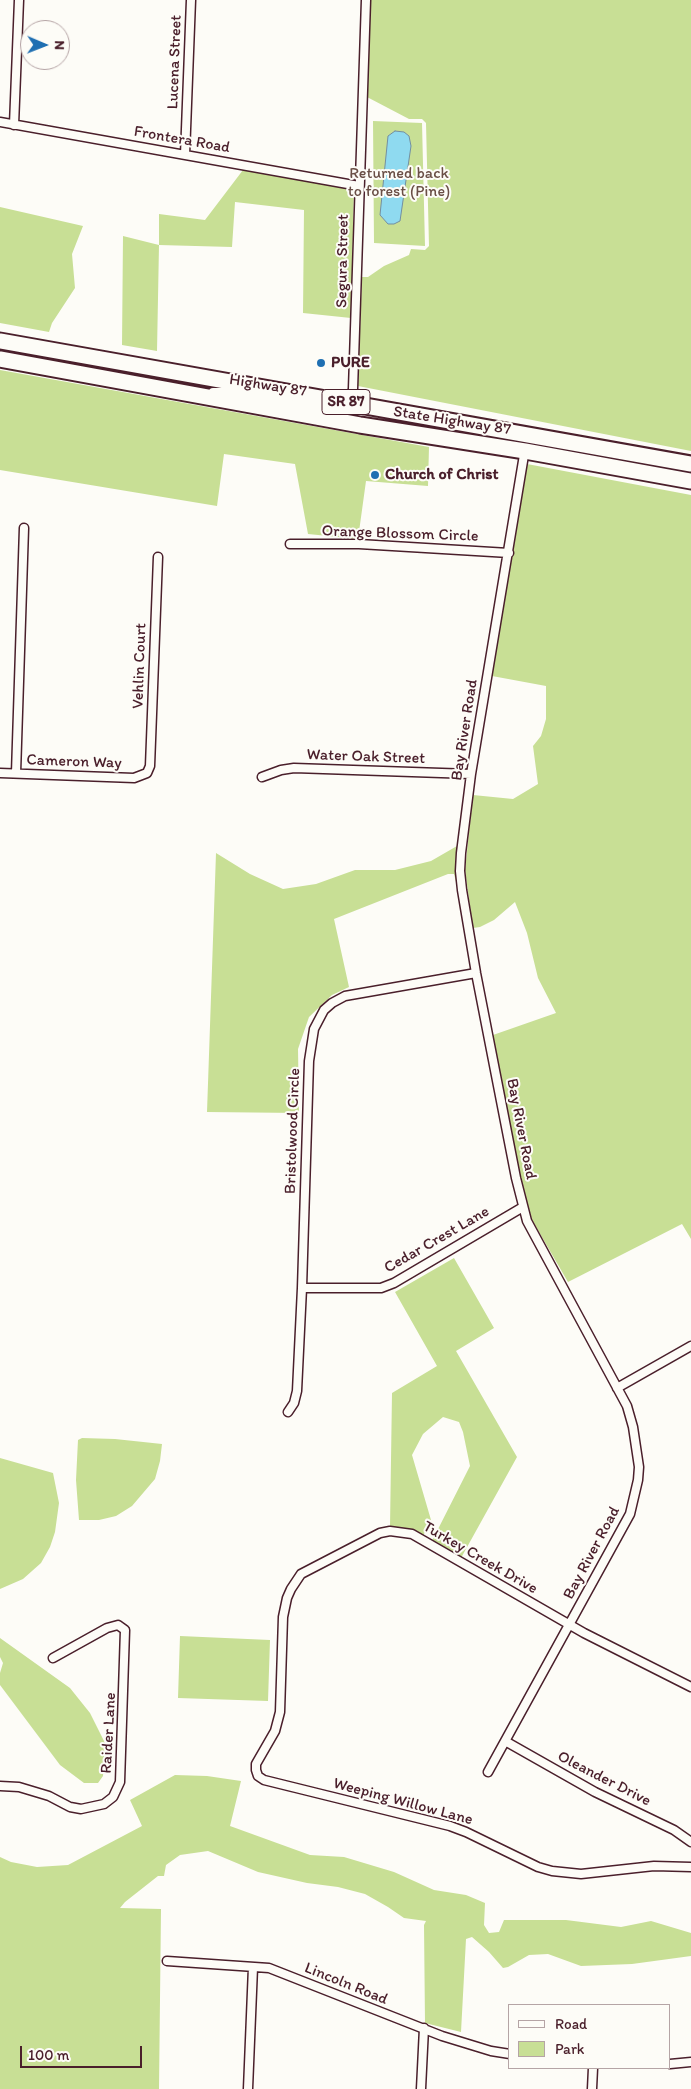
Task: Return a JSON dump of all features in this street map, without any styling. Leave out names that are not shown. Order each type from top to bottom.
[{"type":"highway","name":"SR 87","points":[[0,341],[691,464]]},
{"type":"highway","name":"State Highway 87","points":[[0,359],[691,481]]},
{"type":"street","points":[[14,125],[19,0]]},
{"type":"street","name":"Lucena Street","points":[[185,155],[191,0]]},
{"type":"street","name":"Segura Street","points":[[350,403],[353,390],[366,0]]},
{"type":"street","name":"Frontera Road","points":[[0,122],[359,186]]},
{"type":"street","name":"Highway 87","points":[[178,390],[228,392],[336,410],[348,407],[350,403]]},
{"type":"street","name":"Bay River Road","points":[[488,1772],[630,1514],[638,1480],[638,1455],[627,1406],[527,1221],[514,1168],[476,972],[460,870],[471,774],[525,451],[530,436]]},
{"type":"street","points":[[16,773],[24,528]]},
{"type":"street","name":"Orange Blossom Circle","points":[[290,544],[359,544],[508,552]]},
{"type":"street","name":"Vehlin Court","points":[[145,774],[150,766],[158,557]]},
{"type":"street","name":"Water Oak Street","points":[[262,777],[281,770],[294,768],[471,774]]},
{"type":"street","name":"Cameron Way","points":[[0,773],[134,778],[145,774]]},
{"type":"street","name":"Bristolwood Circle","points":[[288,1412],[294,1403],[296,1391],[302,1288],[309,1061],[314,1029],[318,1018],[332,1003],[345,996],[476,972]]},
{"type":"street","name":"Cedar Crest Lane","points":[[302,1288],[381,1288],[394,1283],[523,1207]]},
{"type":"street","points":[[617,1388],[691,1346]]},
{"type":"street","name":"Turkey Creek Drive","points":[[256,1770],[256,1764],[275,1730],[280,1712],[284,1617],[290,1589],[301,1574],[380,1533],[390,1531],[412,1534],[569,1624],[691,1687]]},
{"type":"street","name":"Raider Lane","points":[[0,1786],[19,1787],[49,1796],[70,1807],[89,1808],[104,1804],[113,1797],[120,1782],[125,1630],[118,1625],[107,1628],[54,1658]]},
{"type":"street","name":"Oleander Drive","points":[[504,1741],[595,1792],[674,1830],[691,1842]]},
{"type":"street","name":"Weeping Willow Lane","points":[[256,1770],[258,1776],[264,1780],[450,1826],[538,1867],[552,1871],[581,1874],[654,1866],[691,1866]]},
{"type":"street","name":"Lincoln Road","points":[[167,1961],[269,1968],[424,2028],[491,2051],[508,2054]]},
{"type":"street","points":[[248,2089],[253,1967]]},
{"type":"street","points":[[421,2089],[424,2028]]},
{"type":"street","points":[[671,2064],[691,2062]]},
{"type":"street","points":[[592,2089],[593,2069]]},
{"type":"green space","points":[[370,0],[691,0],[691,451],[358,386],[362,277],[368,277],[384,266],[409,255],[411,249],[425,250],[429,246],[426,123],[422,119],[409,119],[367,97]]},
{"type":"green space","name":"Returned back to forest (Pine)","points":[[373,121],[422,123],[425,246],[374,243]]},
{"type":"green space","points":[[243,170],[354,189],[351,318],[303,313],[304,210],[235,202],[232,247],[159,245],[159,214],[205,220]]},
{"type":"green space","points":[[0,207],[83,226],[72,254],[75,288],[52,323],[49,332],[0,323]]},
{"type":"green space","points":[[123,236],[159,245],[157,351],[122,345]]},
{"type":"green space","points":[[0,370],[429,447],[428,486],[366,481],[358,539],[308,534],[295,464],[224,454],[217,506],[0,470]]},
{"type":"green space","points":[[527,464],[691,495],[691,1239],[682,1224],[568,1282],[532,1220],[520,1177],[493,1035],[556,1013],[538,978],[527,933],[515,902],[494,920],[480,927],[473,928],[465,870],[473,795],[513,799],[538,784],[533,746],[541,736],[546,719],[546,686],[492,676]]},
{"type":"green space","points":[[457,846],[455,870],[457,886],[454,874],[448,874],[334,919],[349,987],[332,995],[309,1017],[298,1049],[299,1113],[207,1112],[216,853],[250,874],[283,889],[316,884],[355,870],[395,870],[431,861]]},
{"type":"green space","points":[[454,1258],[494,1328],[456,1351],[517,1457],[461,1558],[432,1541],[470,1466],[459,1422],[443,1417],[423,1434],[412,1455],[431,1520],[423,1536],[415,1531],[390,1527],[392,1393],[437,1366],[395,1292]]},
{"type":"green space","points":[[82,1438],[162,1444],[155,1479],[132,1506],[116,1516],[99,1520],[79,1520],[76,1480],[78,1440]]},
{"type":"green space","points":[[0,1458],[53,1473],[59,1503],[55,1532],[50,1547],[41,1563],[23,1579],[0,1589]]},
{"type":"green space","points":[[180,1636],[270,1640],[268,1701],[178,1698]]},
{"type":"green space","points":[[0,1638],[70,1688],[90,1713],[105,1743],[103,1776],[98,1783],[84,1783],[60,1765],[0,1685],[0,1673],[3,1663],[0,1657]]},
{"type":"green space","points":[[175,1775],[207,1776],[241,1781],[230,1826],[310,1855],[344,1857],[394,1872],[434,1890],[466,1895],[485,1903],[484,1925],[489,1933],[499,1932],[504,1920],[566,1920],[621,1927],[651,1921],[691,1933],[691,1956],[632,1964],[581,1966],[548,1954],[529,1955],[503,1968],[472,1937],[466,1939],[461,2032],[425,2023],[424,1925],[426,1921],[404,1918],[365,1894],[258,1872],[208,1851],[180,1855],[166,1865],[164,1876],[158,1876],[120,1908],[161,1909],[159,2089],[0,2089],[0,1857],[11,1862],[37,1867],[68,1865],[142,1826],[130,1800]]},
{"type":"water","points":[[395,131],[404,132],[409,136],[411,146],[400,221],[388,224],[380,215],[388,136]]},
{"type":"place","name":"PURE","points":[[321,363]]},
{"type":"place","name":"Church of Christ","points":[[375,475]]}]
